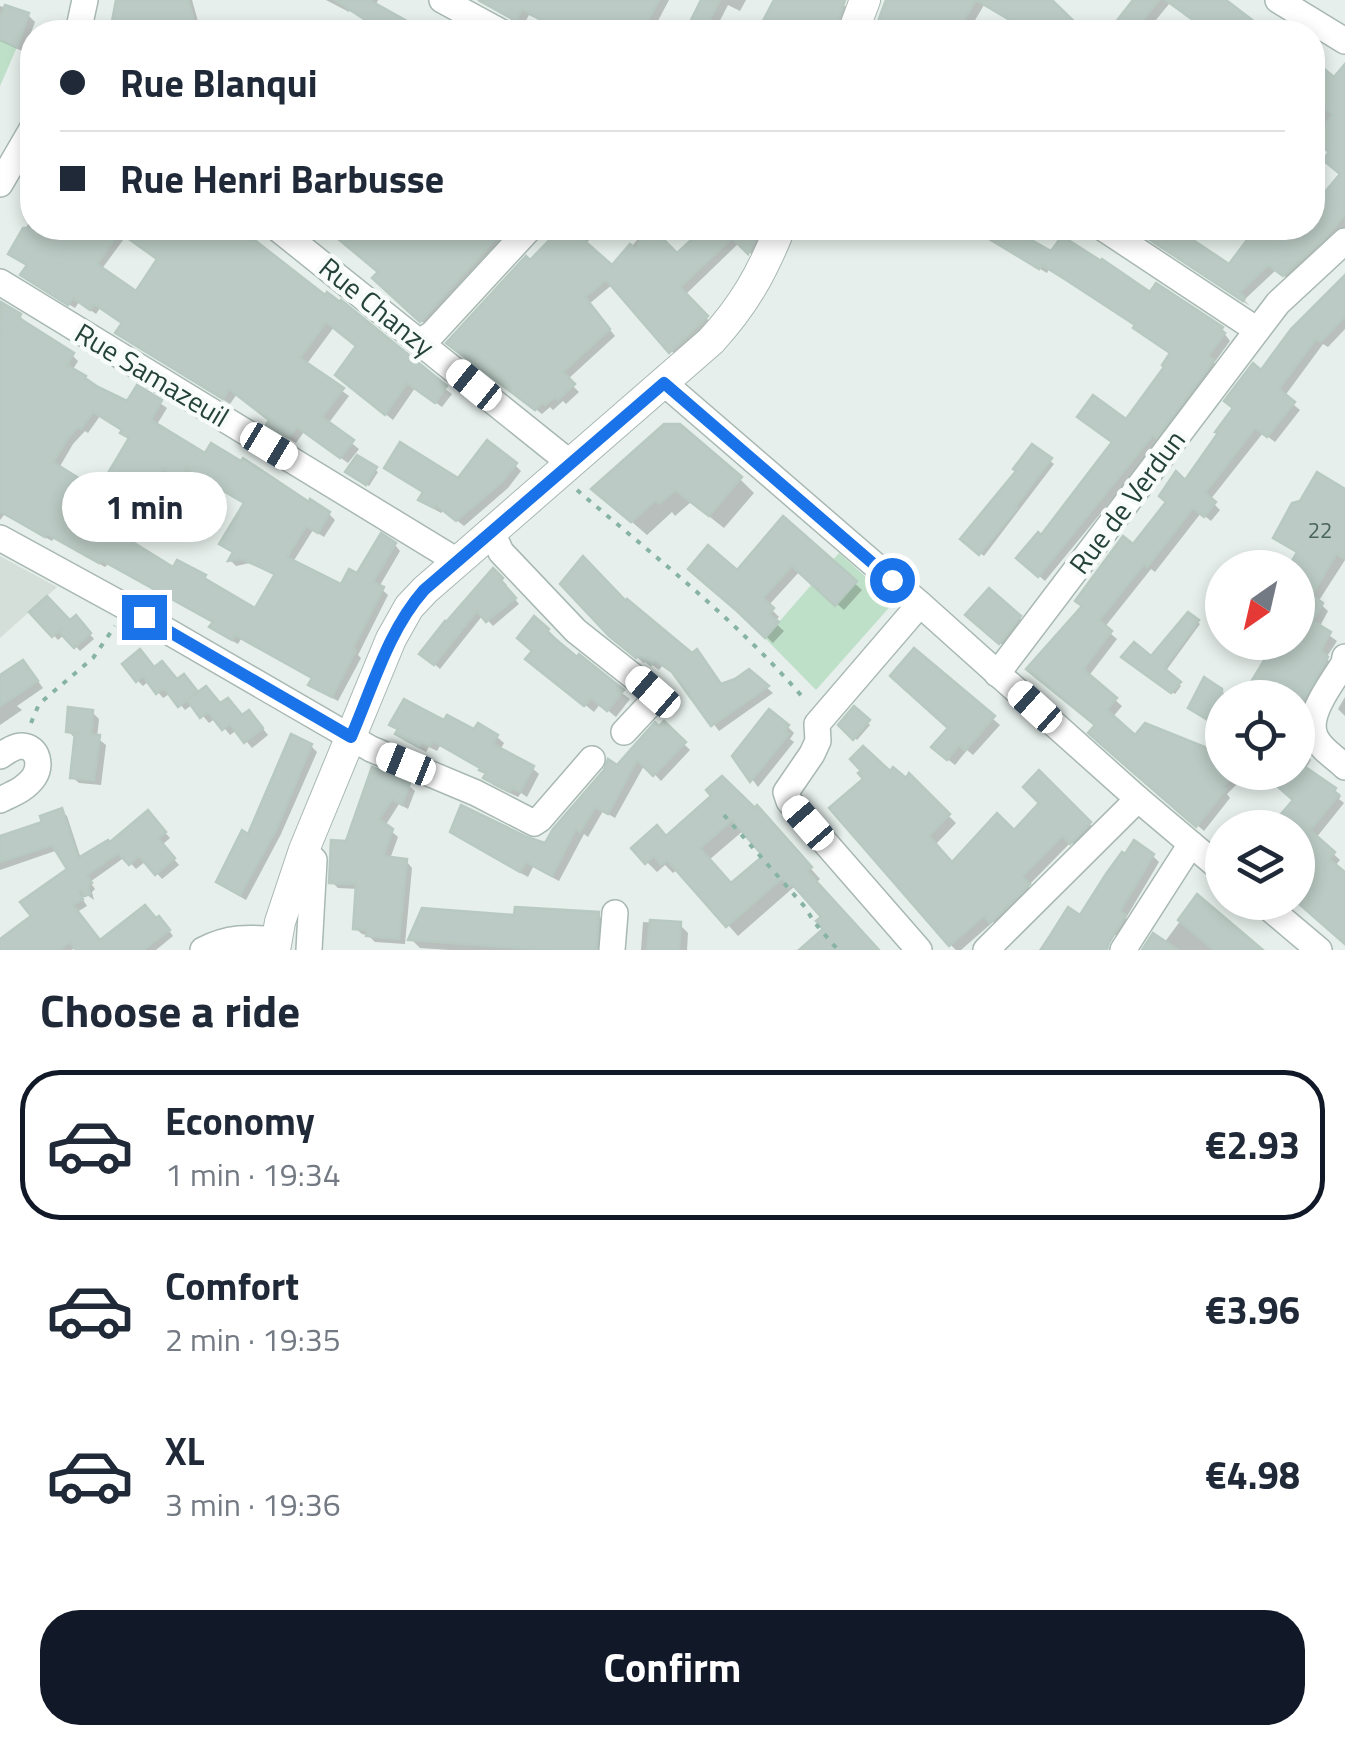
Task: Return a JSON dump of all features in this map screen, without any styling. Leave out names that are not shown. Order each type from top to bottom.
[{"type":"street","points":[[442,0],[479,20]]},
{"type":"street","points":[[1278,0],[1312,20]]},
{"type":"street","points":[[0,184],[20,150]]},
{"type":"street","name":"Rue Chanzy","points":[[292,240],[420,342],[564,468]]},
{"type":"street","points":[[420,342],[519,240]]},
{"type":"street","points":[[203,950],[238,937],[276,945],[304,850],[390,640],[424,590],[711,342],[734,317],[760,276],[775,240]]},
{"type":"street","points":[[1121,240],[1257,330]]},
{"type":"street","name":"Rue de Verdun","points":[[997,674],[1278,303],[1345,241]]},
{"type":"street","name":"Rue Samazeuil","points":[[0,282],[457,561]]},
{"type":"street","points":[[664,383],[1205,856]]},
{"type":"street","points":[[491,530],[501,552],[576,632],[653,692],[652,702],[624,732]]},
{"type":"street","points":[[0,538],[371,749],[476,793],[534,823],[592,759]]},
{"type":"street","points":[[919,950],[790,802],[786,792],[812,754],[821,718],[920,604]]},
{"type":"street","points":[[1345,657],[1313,714],[1312,728],[1316,740],[1345,767]]},
{"type":"street","points":[[0,800],[22,789],[37,773],[36,754],[30,748],[11,751]]},
{"type":"street","points":[[986,950],[1138,799]]},
{"type":"street","points":[[1123,950],[1191,844]]},
{"type":"street","points":[[304,850],[314,860],[308,950]]},
{"type":"street","points":[[612,950],[615,912]]},
{"type":"street","points":[[1281,920],[1310,947]]},
{"type":"path","points":[[564,468],[762,653],[821,718]]},
{"type":"path","points":[[11,751],[40,704],[93,658],[109,637]]},
{"type":"path","points":[[724,815],[838,950]]},
{"type":"shaded area","points":[[0,556],[57,587],[0,638]]},
{"type":"green space","points":[[0,39],[17,47],[0,86]]},
{"type":"green space","points":[[839,553],[894,602],[816,690],[765,638]]},
{"type":"building","points":[[116,0],[188,0],[194,20],[112,20]]},
{"type":"building","points":[[335,0],[369,0],[405,20],[365,20]]},
{"type":"building","points":[[478,0],[659,0],[648,20],[542,20],[522,9],[514,20]]},
{"type":"building","points":[[701,0],[720,0],[710,20],[691,20]]},
{"type":"building","points":[[774,0],[845,0],[838,20],[763,20]]},
{"type":"building","points":[[886,0],[976,0],[964,20],[879,19]]},
{"type":"building","points":[[976,0],[1052,0],[1073,20],[1010,20]]},
{"type":"building","points":[[1133,0],[1159,0],[1143,20],[1117,20]]},
{"type":"building","points":[[1166,0],[1226,0],[1252,20],[1193,20]]},
{"type":"building","points":[[5,5],[29,13],[27,20],[20,20],[17,47],[0,39],[0,18]]},
{"type":"building","points":[[1345,64],[1345,215],[1325,237],[1325,192],[1340,174],[1325,162],[1329,152],[1325,149],[1325,124],[1333,115],[1325,108],[1325,70],[1334,77]]},
{"type":"building","points":[[20,233],[20,240],[114,240],[97,264],[136,291],[157,259],[130,240],[255,240],[325,295],[327,292],[341,300],[447,386],[435,403],[407,383],[385,415],[335,375],[356,346],[326,322],[300,358],[344,388],[322,417],[354,440],[340,458],[297,427],[288,438],[266,425],[269,420],[229,389],[223,399],[115,333],[122,323],[94,304],[90,310],[73,298],[68,305],[20,275],[27,265],[8,254]]},
{"type":"building","points":[[339,240],[494,240],[420,322],[372,278],[378,272]]},
{"type":"building","points":[[549,240],[584,240],[612,265],[630,244],[636,249],[641,240],[664,240],[677,253],[691,240],[730,240],[680,287],[708,316],[669,353],[606,280],[585,297],[610,329],[563,372],[575,384],[558,400],[555,397],[545,405],[543,402],[535,410],[446,343],[526,256],[530,260]]},
{"type":"building","points":[[734,240],[754,240],[748,254]]},
{"type":"building","points":[[991,240],[1031,240],[1051,251],[1059,240],[1068,240],[1150,292],[1156,283],[1223,327],[1225,333],[1208,356],[1214,360],[1156,438],[1153,435],[1038,577],[1016,558],[1038,532],[1041,535],[1112,442],[1077,417],[1093,395],[1126,419],[1170,353],[1063,278],[1042,265],[1039,269]]},
{"type":"building","points":[[1150,240],[1193,240],[1229,264],[1247,240],[1322,240],[1283,276],[1268,265],[1240,292],[1243,301]]},
{"type":"building","points":[[1345,275],[1345,316],[1321,342],[1316,339],[1279,389],[1295,402],[1267,437],[1255,428],[1205,493],[1216,502],[1204,517],[1193,508],[1099,620],[1112,631],[1083,669],[1117,698],[1107,710],[1135,735],[1145,723],[1205,747],[1205,790],[1225,790],[1209,810],[1205,810],[1196,827],[1088,733],[1095,725],[1026,669],[1082,606],[1075,601],[1123,536],[1133,544],[1166,502],[1159,496],[1176,471],[1185,480],[1233,408],[1224,401],[1253,363],[1261,370],[1291,329]]},
{"type":"building","points":[[1,302],[74,353],[67,365],[98,387],[127,401],[137,385],[162,400],[151,420],[205,453],[211,443],[241,461],[243,458],[330,512],[318,533],[306,526],[287,557],[341,584],[349,569],[357,573],[381,533],[396,543],[373,582],[384,587],[332,697],[308,685],[312,678],[235,635],[232,640],[209,627],[213,622],[101,560],[99,563],[47,534],[45,537],[0,511]],"holes":[[[93,412],[122,430],[120,433],[129,438],[108,473],[146,495],[163,469],[180,479],[186,469],[244,503],[219,544],[233,552],[228,561],[242,559],[275,574],[255,608],[177,560],[173,567],[126,538],[124,541],[72,504],[74,500],[69,498],[80,479],[53,462],[68,438],[78,427],[81,429]]]},
{"type":"building","points":[[664,424],[680,424],[742,477],[709,516],[675,490],[659,504],[656,500],[631,522],[591,489]]},
{"type":"building","points":[[487,440],[517,463],[502,482],[456,521],[436,505],[434,508],[418,500],[423,492],[384,468],[400,442],[458,478]]},
{"type":"building","points":[[1032,444],[1052,458],[979,555],[960,539],[1016,471],[1013,469]]},
{"type":"building","points":[[357,455],[377,467],[366,485],[345,472]]},
{"type":"building","points":[[1317,472],[1345,489],[1345,559],[1336,554],[1315,590],[1315,550],[1294,550],[1273,538],[1292,503],[1300,501]]},
{"type":"building","points":[[783,516],[857,581],[835,606],[792,566],[763,598],[774,608],[769,614],[779,622],[765,638],[688,569],[708,545],[737,570]]},
{"type":"building","points":[[583,556],[626,601],[692,653],[697,649],[721,684],[749,669],[769,686],[711,726],[672,672],[655,660],[651,665],[638,655],[636,658],[609,636],[560,584]]},
{"type":"building","points":[[493,568],[516,598],[486,622],[477,611],[434,665],[419,654]]},
{"type":"building","points":[[989,588],[1021,616],[999,644],[965,615]]},
{"type":"building","points":[[47,596],[70,620],[76,615],[91,633],[74,648],[58,631],[52,637],[29,612]]},
{"type":"building","points":[[1315,597],[1323,603],[1315,617]]},
{"type":"building","points":[[1188,612],[1199,620],[1164,668],[1181,682],[1171,693],[1121,657],[1134,642],[1151,656]]},
{"type":"building","points":[[534,616],[577,657],[579,654],[624,690],[607,711],[591,698],[584,706],[525,659],[532,651],[517,638]]},
{"type":"building","points":[[1315,622],[1331,632],[1321,650],[1328,657],[1315,680],[1252,680],[1264,660],[1315,660]]},
{"type":"building","points":[[914,648],[995,716],[965,751],[959,745],[947,760],[931,747],[948,728],[890,676]]},
{"type":"building","points":[[140,649],[153,668],[162,661],[177,679],[184,674],[198,692],[178,707],[164,688],[156,694],[143,676],[136,682],[122,664]]},
{"type":"building","points":[[23,660],[38,681],[0,706],[0,675]]},
{"type":"building","points":[[1204,677],[1208,680],[1205,680],[1205,718],[1188,708]]},
{"type":"building","points":[[206,686],[220,703],[228,698],[242,715],[249,710],[263,728],[244,743],[230,724],[222,730],[208,712],[200,718],[187,700]]},
{"type":"building","points":[[404,699],[444,720],[447,715],[474,729],[478,723],[498,735],[493,744],[534,766],[520,792],[513,788],[510,792],[483,778],[486,773],[480,768],[433,741],[430,746],[422,742],[419,747],[395,734],[398,729],[389,725]]},
{"type":"building","points":[[854,706],[870,720],[853,740],[838,725]]},
{"type":"building","points":[[68,707],[93,710],[91,735],[100,735],[94,780],[70,778],[75,733],[66,732]]},
{"type":"building","points":[[769,709],[789,725],[785,731],[789,734],[750,782],[732,756]]},
{"type":"building","points":[[664,721],[686,742],[653,776],[637,760],[608,814],[595,807],[580,832],[576,829],[552,876],[526,862],[520,872],[450,832],[461,805],[545,843],[604,770],[608,759],[617,765],[655,722],[659,726]]},
{"type":"building","points":[[291,734],[312,744],[277,828],[240,895],[216,882],[242,830],[248,834]]},
{"type":"building","points":[[863,746],[890,771],[893,767],[906,778],[909,773],[950,814],[929,836],[952,862],[997,813],[1014,830],[1039,803],[1023,787],[1039,770],[1091,822],[1070,844],[1062,836],[1022,877],[1030,884],[990,923],[984,916],[949,946],[829,808],[863,779],[850,759]]},
{"type":"building","points":[[372,767],[410,783],[402,805],[392,799],[379,819],[393,829],[383,856],[407,859],[399,939],[366,936],[367,930],[353,929],[356,884],[329,883],[331,840],[346,841]]},
{"type":"building","points":[[1315,774],[1336,788],[1334,791],[1339,795],[1315,824],[1315,810],[1284,810],[1293,800],[1282,790],[1315,790]]},
{"type":"building","points":[[722,776],[755,808],[757,805],[812,867],[807,871],[879,950],[799,950],[823,929],[816,921],[821,917],[782,878],[726,927],[667,860],[661,865],[654,856],[645,864],[631,848],[657,825],[666,836],[711,796],[706,790]],"holes":[[[732,820],[763,856],[731,883],[700,848]]]},
{"type":"building","points":[[62,808],[78,858],[110,842],[148,810],[166,832],[158,838],[175,858],[155,875],[139,856],[129,865],[118,853],[87,875],[92,883],[88,886],[90,894],[85,896],[81,890],[78,892],[83,899],[73,905],[100,940],[145,905],[170,930],[143,950],[76,950],[70,942],[59,950],[0,950],[0,939],[31,916],[20,902],[67,869],[52,845],[0,862],[0,836],[42,822],[40,816]]},
{"type":"building","points":[[1315,834],[1335,852],[1329,859],[1345,872],[1345,944],[1315,918]]},
{"type":"building","points":[[1134,840],[1154,854],[1120,911],[1126,915],[1107,950],[1041,950],[1068,907],[1080,915]]},
{"type":"building","points":[[1197,894],[1205,901],[1205,920],[1228,920],[1263,950],[1214,950],[1178,920]]},
{"type":"building","points":[[515,907],[599,912],[596,950],[408,940],[422,908],[514,915]]},
{"type":"building","points":[[650,920],[681,922],[679,950],[647,950]]},
{"type":"building","points":[[1153,933],[1178,950],[1142,950]]},
{"type":"route","points":[[144,617],[351,737],[390,640],[424,590],[664,383],[892,580]]}]
